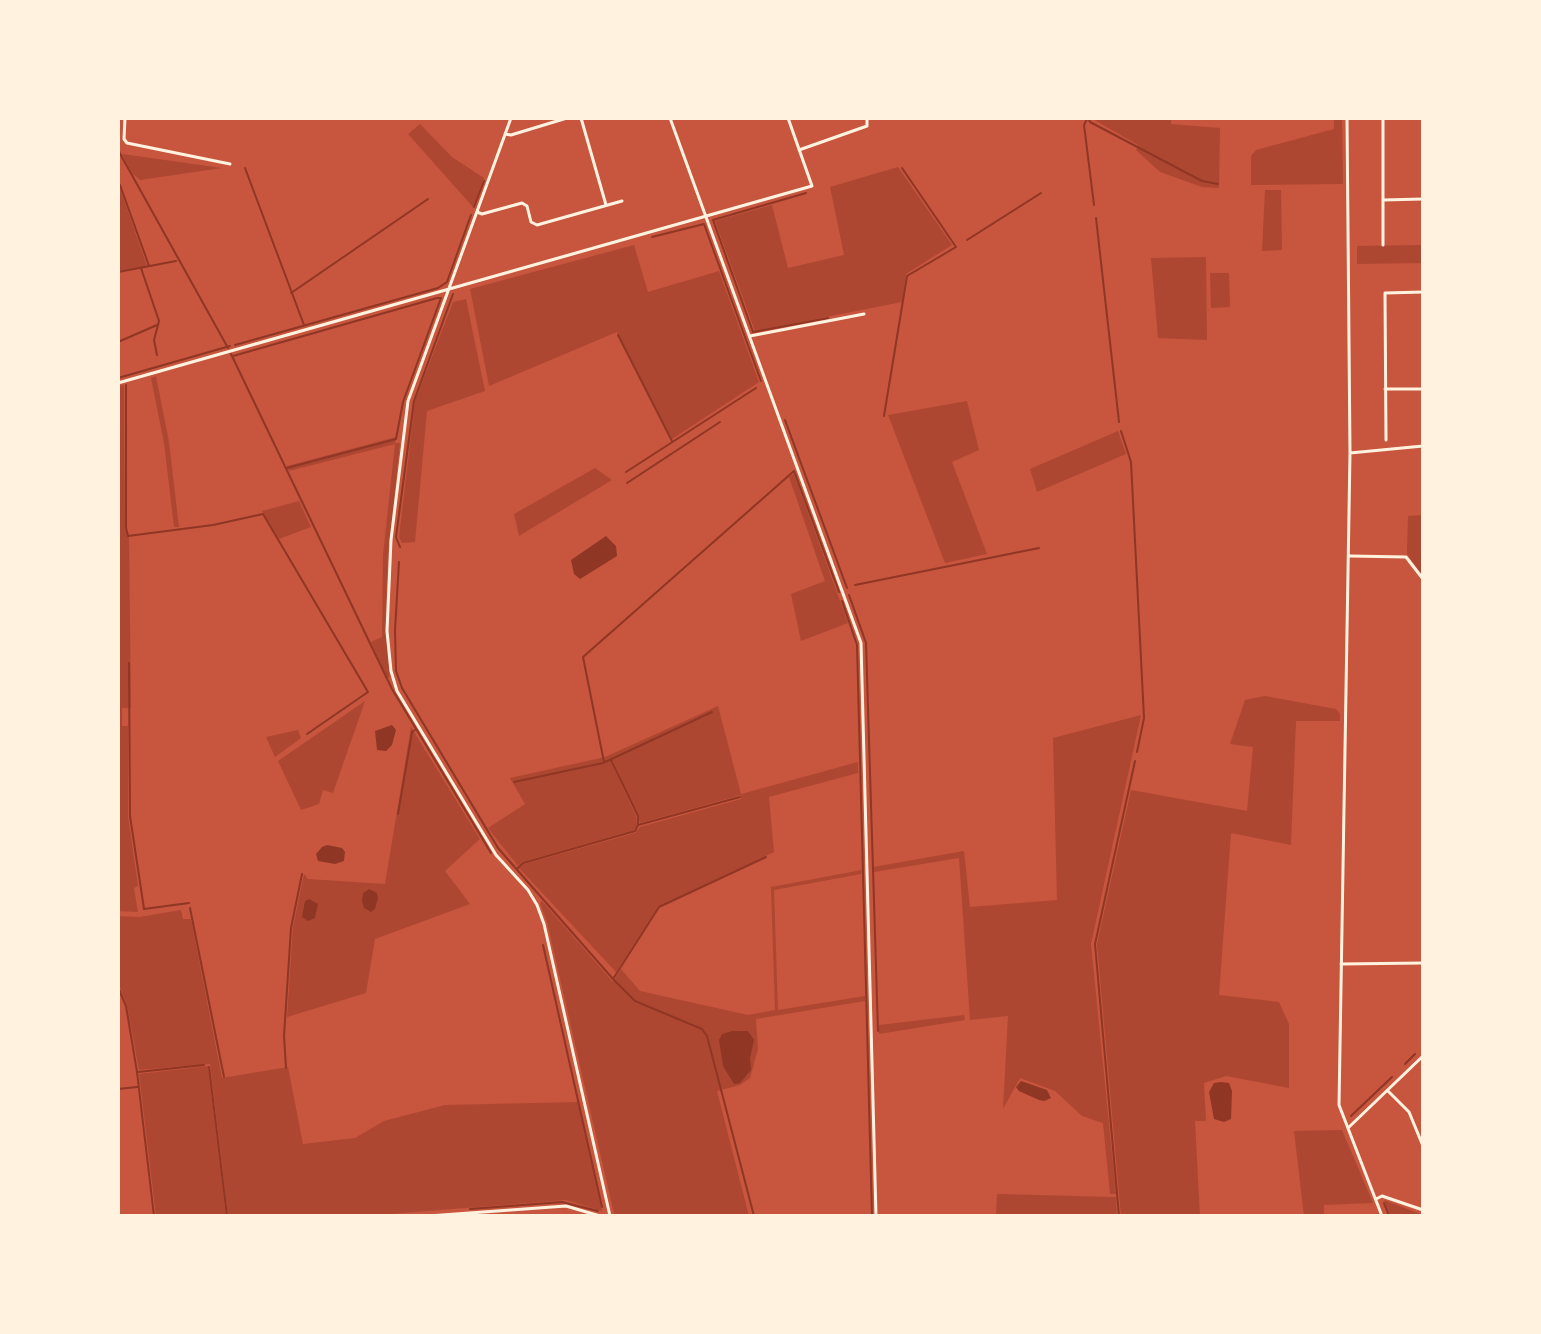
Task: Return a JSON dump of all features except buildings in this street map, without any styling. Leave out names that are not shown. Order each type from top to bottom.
[{"type":"street","points":[[125,118],[124,139],[127,143],[230,164]]},
{"type":"street","points":[[511,118],[408,401],[391,540],[387,631],[391,671],[397,691],[496,855],[528,890],[537,905],[610,1216]]},
{"type":"street","points":[[505,134],[511,135],[567,118]]},
{"type":"street","points":[[581,118],[606,205]]},
{"type":"street","points":[[670,118],[861,643],[876,1216]]},
{"type":"street","points":[[118,383],[812,186],[788,118]]},
{"type":"street","points":[[799,150],[867,126],[867,118]]},
{"type":"street","points":[[1347,118],[1350,453],[1339,1105],[1382,1216]]},
{"type":"street","points":[[1383,118],[1383,245]]},
{"type":"street","points":[[1383,200],[1423,199]]},
{"type":"street","points":[[477,212],[482,214],[522,203],[527,206],[531,222],[537,225],[622,201]]},
{"type":"street","points":[[1386,440],[1385,293],[1423,292]]},
{"type":"street","points":[[750,336],[864,314]]},
{"type":"street","points":[[1385,389],[1423,389]]},
{"type":"street","points":[[1350,453],[1423,446]]},
{"type":"street","points":[[1348,556],[1406,557],[1423,579]]},
{"type":"street","points":[[1341,964],[1423,963]]},
{"type":"street","points":[[1346,1128],[1423,1056]]},
{"type":"street","points":[[1388,1091],[1409,1112],[1423,1146]]},
{"type":"street","points":[[1376,1199],[1382,1196],[1423,1210]]},
{"type":"street","points":[[428,1216],[566,1206],[600,1216]]},
{"type":"shaded area","points":[[1091,118],[1171,118],[1171,124],[1220,128],[1219,188],[1202,187],[1160,172],[1136,150],[1138,145]]},
{"type":"shaded area","points":[[1334,118],[1342,118],[1343,184],[1251,185],[1251,156],[1256,150],[1334,129]]},
{"type":"shaded area","points":[[420,124],[452,157],[484,178],[473,207],[408,134]]},
{"type":"shaded area","points":[[122,154],[222,168],[140,180],[132,173]]},
{"type":"shaded area","points":[[898,167],[952,245],[906,274],[902,302],[755,331],[715,221],[772,205],[788,268],[844,255],[830,187]]},
{"type":"shaded area","points":[[118,183],[147,266],[118,271]]},
{"type":"shaded area","points":[[1265,190],[1281,190],[1282,250],[1262,251]]},
{"type":"shaded area","points":[[634,245],[648,292],[719,271],[759,382],[672,439],[617,332],[489,386],[470,289]]},
{"type":"shaded area","points":[[1423,245],[1423,263],[1357,264],[1357,246]]},
{"type":"shaded area","points":[[1206,257],[1207,340],[1158,338],[1151,258]]},
{"type":"shaded area","points":[[1210,273],[1229,273],[1230,307],[1211,308]]},
{"type":"shaded area","points":[[466,299],[485,391],[427,411],[415,542],[402,543],[399,537],[415,401],[453,302]]},
{"type":"shaded area","points":[[156,376],[169,442],[179,527],[174,527],[164,443],[151,378]]},
{"type":"shaded area","points":[[124,385],[131,708],[122,708],[122,726],[128,726],[128,816],[138,886],[134,888],[138,912],[118,911],[118,386]]},
{"type":"shaded area","points":[[967,401],[979,450],[952,462],[987,554],[945,563],[888,415]]},
{"type":"shaded area","points":[[1118,431],[1126,454],[1037,492],[1030,469]]},
{"type":"shaded area","points":[[396,437],[395,443],[400,443],[388,555],[385,631],[390,677],[387,678],[371,642],[382,637],[383,555],[395,444],[289,471],[287,466]]},
{"type":"shaded area","points":[[595,468],[612,480],[519,536],[514,514]]},
{"type":"shaded area","points":[[794,474],[848,623],[801,641],[791,594],[825,581],[789,477]]},
{"type":"shaded area","points":[[299,501],[311,527],[279,539],[262,511]]},
{"type":"shaded area","points":[[1423,515],[1423,576],[1407,554],[1407,549],[1408,516]]},
{"type":"shaded area","points":[[606,536],[616,546],[617,556],[580,579],[574,574],[571,560]]},
{"type":"shaded area","points":[[1265,696],[1336,709],[1340,714],[1340,721],[1296,721],[1291,845],[1231,833],[1219,995],[1279,1002],[1289,1024],[1289,1088],[1226,1076],[1204,1083],[1206,1121],[1195,1121],[1200,1216],[1121,1216],[1097,944],[1131,790],[1247,811],[1253,747],[1230,744],[1245,700]]},
{"type":"shaded area","points":[[365,701],[333,793],[323,790],[319,804],[301,810],[278,761]]},
{"type":"shaded area","points":[[718,706],[741,794],[858,762],[858,773],[769,797],[774,852],[658,907],[616,972],[519,868],[635,833],[640,827],[741,799],[741,795],[640,823],[613,761],[636,816],[634,830],[522,862],[518,866],[488,828],[525,804],[510,778],[605,757]]},
{"type":"shaded area","points":[[1141,715],[1091,944],[1116,1194],[1110,1194],[1103,1123],[1082,1116],[1055,1091],[1020,1078],[1003,1109],[1008,1016],[970,1020],[959,858],[874,872],[873,867],[964,851],[970,907],[1057,900],[1053,738]]},
{"type":"shaded area","points":[[392,725],[396,730],[392,745],[386,751],[377,750],[375,731]]},
{"type":"shaded area","points":[[411,727],[480,839],[445,871],[470,904],[375,939],[366,993],[287,1017],[293,927],[304,874],[308,879],[385,884]]},
{"type":"shaded area","points":[[298,730],[301,738],[275,757],[266,737]]},
{"type":"shaded area","points":[[327,845],[342,848],[344,861],[335,864],[318,861],[316,854]]},
{"type":"shaded area","points":[[862,870],[861,874],[774,890],[778,1010],[865,996],[865,1001],[756,1019],[758,1049],[750,1078],[740,1085],[717,1091],[749,1216],[614,1214],[547,922],[540,903],[542,901],[613,982],[621,969],[640,991],[748,1015],[775,1010],[771,887]]},
{"type":"shaded area","points":[[369,889],[377,893],[378,898],[371,912],[364,908],[362,901],[363,893]]},
{"type":"shaded area","points":[[309,899],[318,904],[315,918],[308,921],[302,917],[305,901]]},
{"type":"shaded area","points":[[181,910],[183,919],[191,919],[222,1078],[288,1067],[303,1144],[355,1138],[384,1121],[445,1105],[578,1102],[602,1211],[566,1200],[365,1216],[228,1216],[210,1064],[139,1070],[127,1005],[118,982],[118,916],[139,917]]},
{"type":"shaded area","points":[[964,1015],[965,1020],[879,1034],[879,1025]]},
{"type":"shaded area","points":[[748,1031],[754,1040],[751,1070],[740,1083],[734,1084],[723,1066],[719,1040],[722,1034]]},
{"type":"shaded area","points":[[208,1066],[226,1216],[156,1216],[139,1074]]},
{"type":"shaded area","points":[[1021,1081],[1047,1090],[1051,1098],[1039,1100],[1019,1091],[1016,1087]]},
{"type":"shaded area","points":[[1214,1083],[1229,1083],[1232,1091],[1231,1119],[1224,1122],[1214,1119],[1209,1092]]},
{"type":"shaded area","points":[[1342,1130],[1373,1203],[1324,1205],[1324,1216],[1304,1216],[1294,1131]]},
{"type":"shaded area","points":[[997,1194],[1116,1197],[1117,1216],[996,1216]]},
{"type":"shaded area","points":[[1384,1200],[1423,1215],[1423,1216],[1390,1216]]},
{"type":"waterway","points":[[118,125],[119,118]]},
{"type":"waterway","points":[[1088,118],[1090,122],[1202,181],[1218,184]]},
{"type":"waterway","points":[[1087,119],[1084,125],[1094,205]]},
{"type":"waterway","points":[[118,150],[228,348]]},
{"type":"waterway","points":[[245,168],[304,325]]},
{"type":"waterway","points":[[884,416],[907,276],[956,247],[902,168]]},
{"type":"waterway","points":[[474,207],[484,181]]},
{"type":"waterway","points":[[120,185],[149,266]]},
{"type":"waterway","points":[[806,193],[713,220],[753,332],[828,318]]},
{"type":"waterway","points":[[967,240],[1041,193]]},
{"type":"waterway","points":[[291,293],[428,199]]},
{"type":"waterway","points":[[235,345],[438,288],[447,282],[471,215]]},
{"type":"waterway","points":[[1096,218],[1119,422]]},
{"type":"waterway","points":[[652,237],[704,224],[761,381]]},
{"type":"waterway","points":[[118,272],[176,261]]},
{"type":"waterway","points":[[141,268],[159,321],[154,340],[157,355]]},
{"type":"waterway","points":[[400,547],[396,537],[414,401],[453,294]]},
{"type":"waterway","points":[[233,356],[441,298],[403,402],[396,439],[287,468]]},
{"type":"waterway","points":[[118,342],[157,325]]},
{"type":"waterway","points":[[618,335],[672,441]]},
{"type":"waterway","points":[[118,378],[230,346]]},
{"type":"waterway","points":[[231,354],[392,689],[491,853]]},
{"type":"waterway","points":[[126,385],[128,536],[213,525],[263,514],[368,692],[307,734]]},
{"type":"waterway","points":[[626,472],[756,388]]},
{"type":"waterway","points":[[785,420],[847,588]]},
{"type":"waterway","points":[[627,483],[720,422]]},
{"type":"waterway","points":[[1121,431],[1131,462],[1144,718],[1137,752]]},
{"type":"waterway","points":[[604,762],[583,657],[794,471],[839,592]]},
{"type":"waterway","points":[[855,585],[1039,548]]},
{"type":"waterway","points":[[399,562],[395,630],[396,671],[402,688],[498,848],[635,1001],[702,1029],[707,1036],[754,1216]]},
{"type":"waterway","points":[[849,595],[866,643],[878,1031]]},
{"type":"waterway","points":[[842,601],[857,645],[872,1216]]},
{"type":"waterway","points":[[129,663],[130,816],[144,909],[189,903]]},
{"type":"waterway","points":[[514,782],[603,763],[712,712]]},
{"type":"waterway","points":[[398,814],[412,732],[415,730]]},
{"type":"waterway","points":[[518,868],[523,863],[635,831],[638,816],[611,760]]},
{"type":"waterway","points":[[1119,1216],[1095,944],[1135,761]]},
{"type":"waterway","points":[[638,825],[740,797]]},
{"type":"waterway","points":[[613,979],[659,907],[766,857]]},
{"type":"waterway","points":[[286,1068],[284,1036],[291,928],[302,874]]},
{"type":"waterway","points":[[190,908],[224,1077]]},
{"type":"waterway","points":[[543,945],[602,1207]]},
{"type":"waterway","points":[[118,987],[126,1006],[137,1072],[154,1216]]},
{"type":"waterway","points":[[1405,1064],[1415,1054]]},
{"type":"waterway","points":[[138,1072],[204,1065]]},
{"type":"waterway","points":[[209,1067],[227,1216]]},
{"type":"waterway","points":[[1351,1116],[1392,1077]]},
{"type":"waterway","points":[[118,1089],[137,1087]]},
{"type":"waterway","points":[[470,1209],[562,1202],[598,1211]]},
{"type":"waterway","points":[[1384,1203],[1389,1216]]}]
